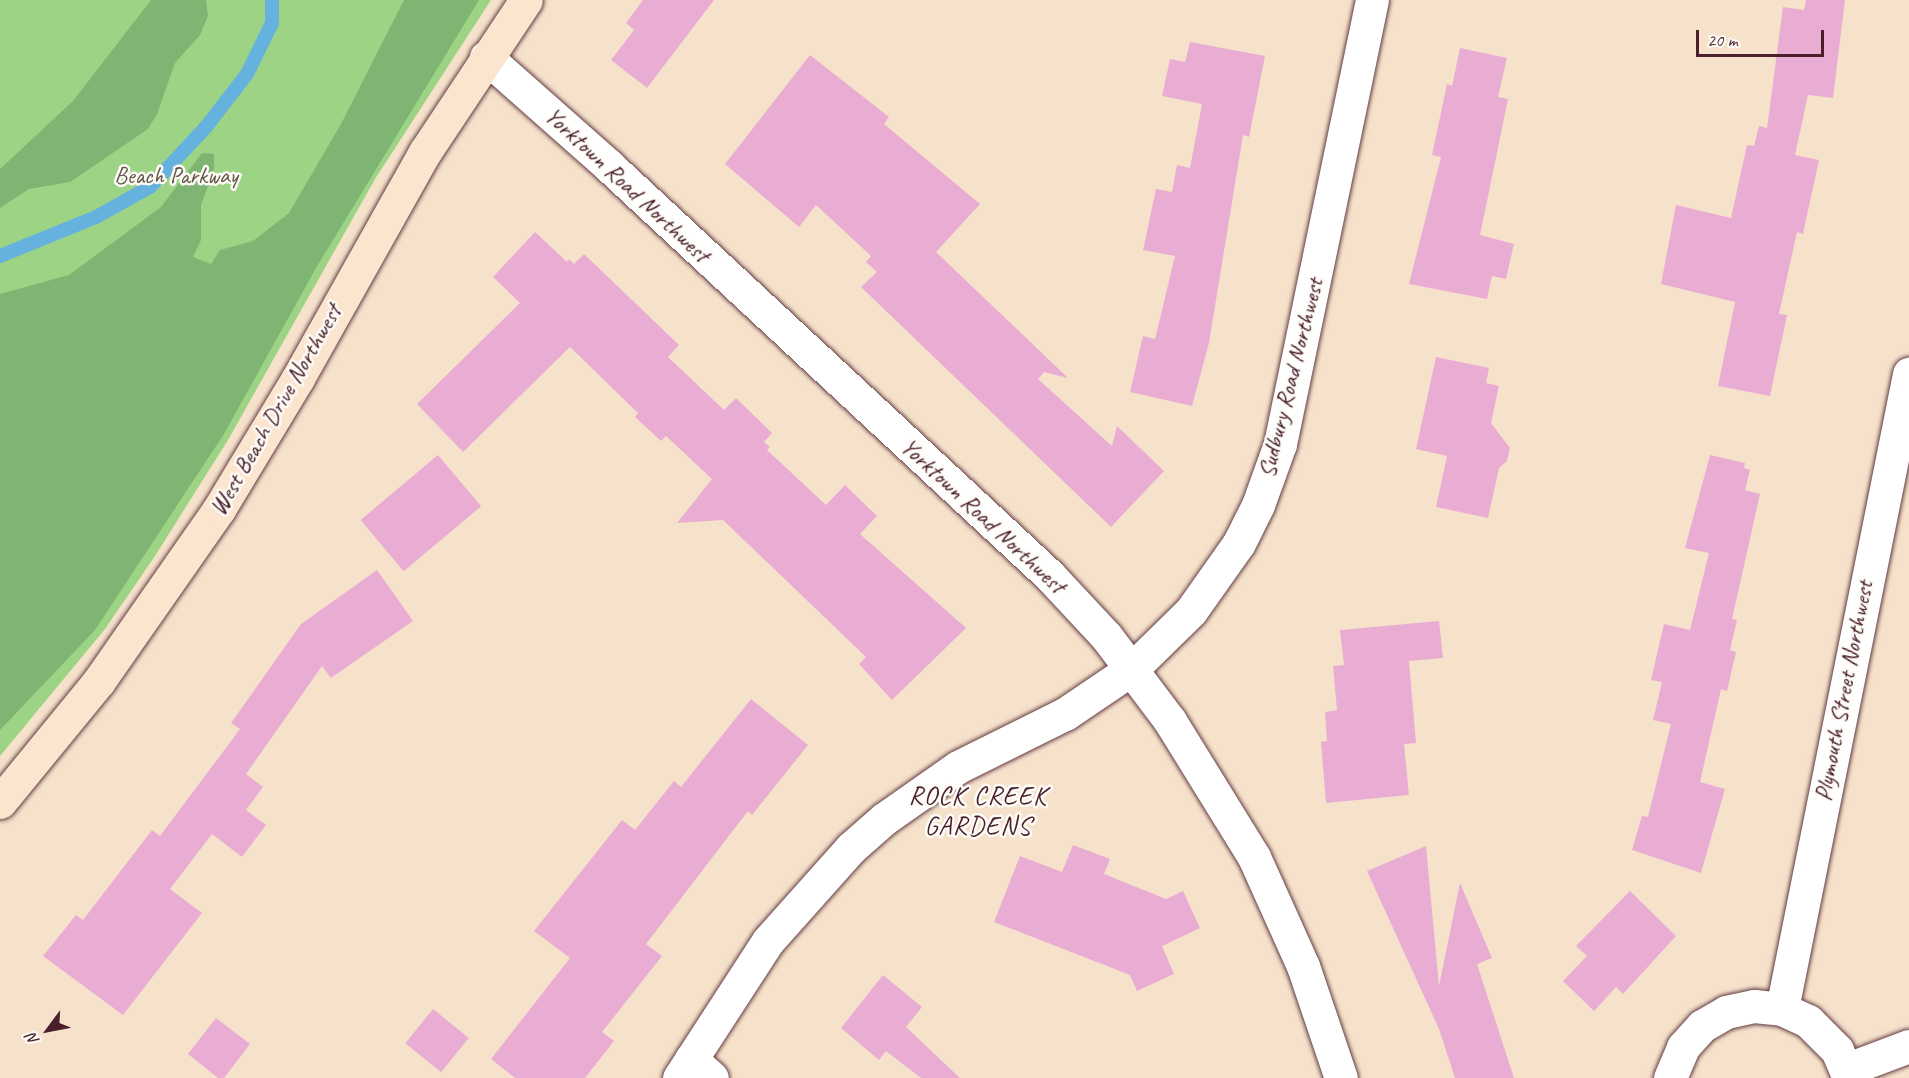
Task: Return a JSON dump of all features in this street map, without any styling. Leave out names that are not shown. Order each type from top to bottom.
[{"type":"street","name":"West Beach Drive Northwest","points":[[0,802],[99,681],[219,509],[293,387],[409,180],[486,57],[526,0]]},
{"type":"street","name":"Sudbury Road Northwest","points":[[694,1072],[768,941],[851,848],[939,780],[1065,714],[1132,668],[1166,638],[1215,580],[1249,525],[1274,465],[1291,402],[1372,0]]},
{"type":"street","name":"Yorktown Road Northwest","points":[[486,57],[601,158],[1050,576],[1132,668],[1220,797],[1270,888],[1314,998],[1341,1078]]},
{"type":"street","name":"Plymouth Street Northwest","points":[[1782,1009],[1909,374]]},
{"type":"street","points":[[1670,1078],[1683,1047],[1714,1018],[1754,1006],[1782,1009],[1819,1030],[1838,1050],[1849,1073],[1909,1046]]},
{"type":"green space","name":"Beach Parkway","points":[[0,0],[491,0],[375,179],[228,440],[155,556],[105,629],[0,756]]},
{"type":"green space","points":[[151,0],[206,0],[208,16],[200,35],[175,63],[157,114],[148,129],[70,182],[29,189],[0,208],[0,169],[73,101]]},
{"type":"green space","points":[[404,0],[479,0],[316,268],[224,434],[95,630],[0,730],[0,294],[69,275],[161,207],[202,153],[214,154],[214,170],[201,205],[201,240],[193,257],[211,264],[220,250],[253,241],[289,213],[341,124]]},
{"type":"building","points":[[643,0],[714,0],[647,88],[611,60],[634,30],[626,23]]},
{"type":"building","points":[[1806,0],[1845,0],[1833,98],[1808,95],[1795,155],[1819,160],[1803,234],[1797,232],[1779,314],[1787,315],[1770,396],[1718,386],[1735,302],[1661,284],[1676,205],[1731,218],[1747,145],[1754,146],[1759,126],[1767,128],[1783,7],[1804,10]]},
{"type":"building","points":[[1190,42],[1265,56],[1249,137],[1243,135],[1209,343],[1192,406],[1130,392],[1143,336],[1155,339],[1175,256],[1143,250],[1156,189],[1172,192],[1177,165],[1190,168],[1202,104],[1162,96],[1170,59],[1185,62]]},
{"type":"building","points":[[1460,48],[1507,58],[1498,97],[1508,99],[1480,235],[1514,244],[1506,279],[1492,276],[1487,299],[1409,284],[1441,157],[1432,155],[1447,84],[1452,86]]},
{"type":"building","points":[[810,55],[889,117],[884,124],[980,204],[936,252],[1068,378],[1044,372],[1038,379],[1112,446],[1117,426],[1164,471],[1111,527],[861,287],[877,272],[866,262],[871,256],[816,205],[799,227],[725,164]]},
{"type":"building","points":[[535,232],[567,262],[569,259],[574,264],[584,254],[679,345],[668,357],[724,410],[736,398],[772,433],[764,442],[770,447],[767,450],[826,505],[845,485],[877,516],[860,534],[966,628],[892,700],[859,664],[866,657],[723,520],[677,523],[712,479],[666,436],[661,441],[635,417],[638,413],[570,347],[463,452],[417,404],[520,303],[493,277]]},
{"type":"building","points":[[1436,357],[1489,368],[1486,383],[1499,386],[1491,423],[1510,448],[1507,461],[1499,468],[1488,518],[1436,507],[1447,456],[1416,449]]},
{"type":"building","points":[[438,455],[481,506],[404,571],[361,520]]},
{"type":"building","points":[[1710,455],[1745,463],[1744,468],[1750,470],[1745,490],[1760,494],[1732,619],[1737,620],[1730,650],[1736,652],[1727,691],[1721,689],[1700,782],[1725,789],[1701,873],[1632,850],[1642,816],[1648,817],[1671,724],[1653,720],[1662,682],[1651,680],[1664,624],[1690,630],[1709,553],[1685,548]]},
{"type":"building","points":[[377,570],[413,621],[331,678],[322,666],[246,774],[263,787],[246,810],[266,825],[242,857],[212,834],[170,889],[202,913],[123,1015],[43,956],[76,915],[83,920],[152,830],[160,836],[240,729],[231,723],[301,624]]},
{"type":"building","points":[[1439,621],[1443,658],[1409,661],[1416,743],[1404,744],[1409,795],[1326,803],[1321,742],[1327,741],[1325,712],[1337,710],[1333,666],[1344,665],[1340,630]]},
{"type":"building","points":[[751,699],[808,745],[752,815],[748,811],[646,944],[662,956],[602,1032],[614,1041],[585,1078],[515,1078],[491,1059],[570,958],[534,931],[622,820],[635,830],[674,781],[681,787]]},
{"type":"building","points":[[1073,845],[1110,859],[1104,874],[1166,899],[1183,891],[1200,928],[1162,946],[1174,974],[1137,991],[1130,975],[994,922],[1020,856],[1062,872]]},
{"type":"building","points":[[1426,846],[1439,986],[1460,883],[1492,958],[1477,964],[1514,1078],[1455,1078],[1439,1029],[1367,871]]},
{"type":"building","points":[[1630,891],[1676,936],[1623,994],[1616,987],[1594,1011],[1563,981],[1587,956],[1576,946]]},
{"type":"building","points":[[883,975],[922,1007],[906,1027],[960,1078],[921,1078],[886,1051],[879,1060],[841,1028]]},
{"type":"building","points":[[433,1009],[469,1038],[441,1072],[405,1043]]},
{"type":"building","points":[[216,1018],[250,1044],[224,1078],[218,1078],[188,1054]]},
{"type":"waterway","points":[[0,256],[96,217],[150,187],[206,127],[247,74],[272,23],[272,0]]},
{"type":"district","name":"ROCK CREEK GARDENS","points":[[978,811]]}]
